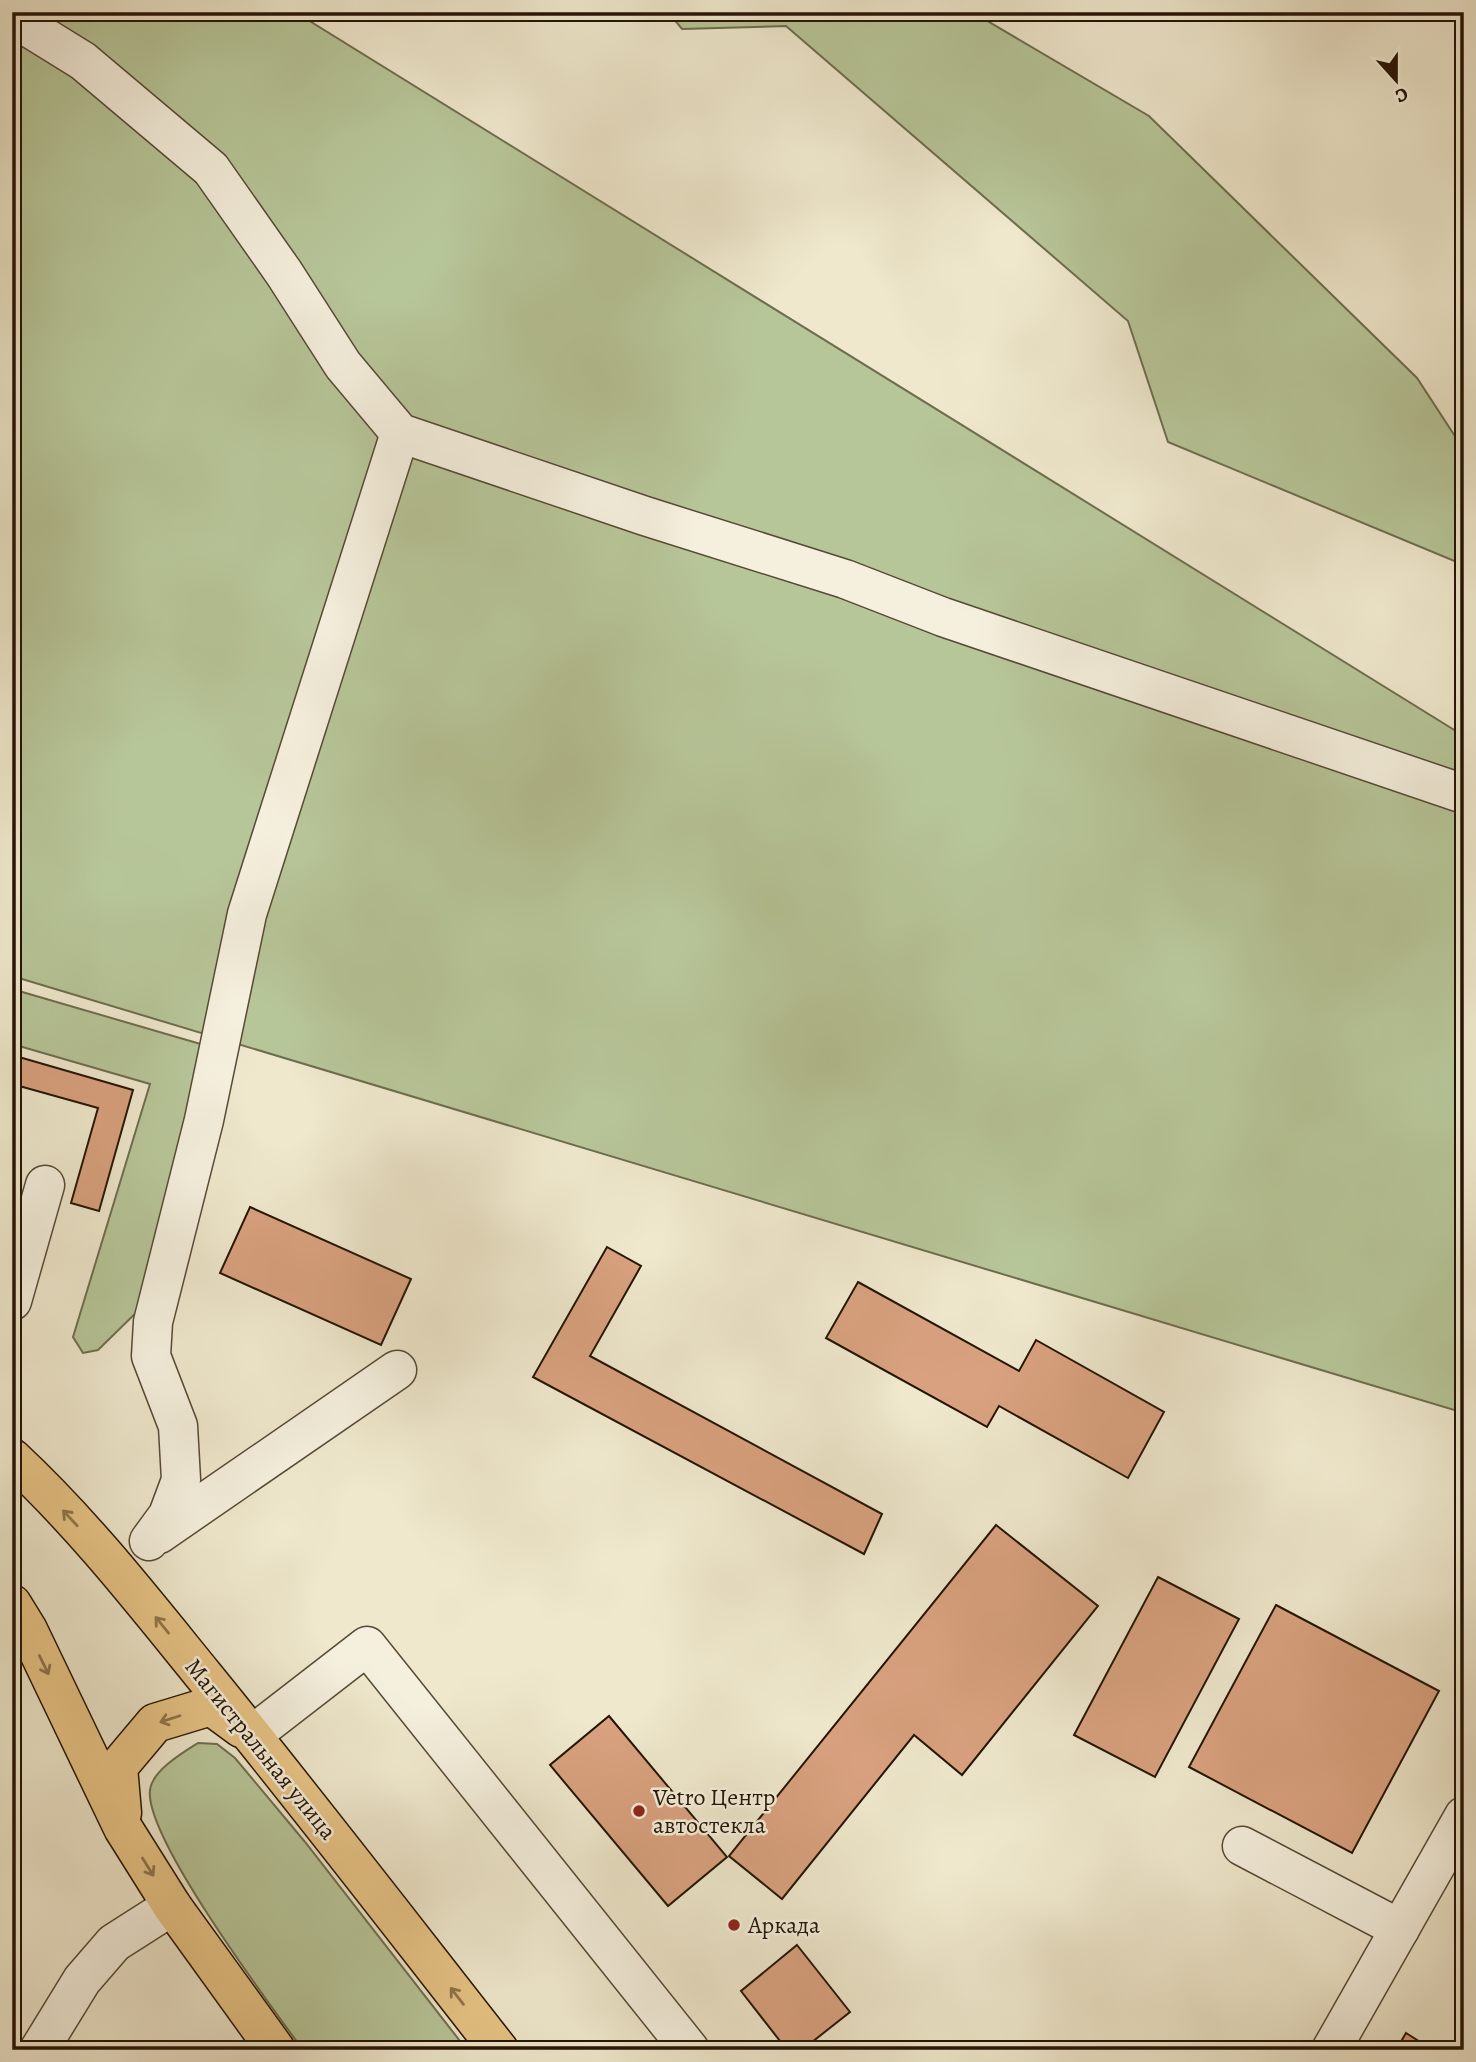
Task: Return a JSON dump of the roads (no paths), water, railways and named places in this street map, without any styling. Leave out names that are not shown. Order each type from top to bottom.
[{"type":"main road","name":"Магистральная улица","points":[[12,1458],[116,1568],[252,1735],[499,2050]]},
{"type":"main road","points":[[12,1604],[28,1630],[123,1828],[172,1906],[276,2050]]},
{"type":"main road","points":[[123,1828],[118,1768],[155,1723],[211,1706],[252,1735]]},
{"type":"street","points":[[12,18],[83,61],[211,169],[284,272],[343,365],[400,433],[645,516],[845,579],[943,617],[1458,792]]},
{"type":"street","points":[[149,1541],[168,1515],[181,1480],[178,1426],[151,1356],[153,1322],[204,1120],[247,914],[400,433]]},
{"type":"street","points":[[12,1301],[45,1185]]},
{"type":"street","points":[[116,1568],[149,1541],[397,1370]]},
{"type":"street","points":[[252,1735],[367,1646],[690,2050]]},
{"type":"street","points":[[1331,2050],[1464,1816]]},
{"type":"street","points":[[1242,1846],[1400,1929]]},
{"type":"street","points":[[39,2050],[82,1980],[114,1943],[172,1906]]},
{"type":"place","name":"Vetro Центр автостекла","points":[[639,1811]]},
{"type":"place","name":"Аркада","points":[[734,1925]]}]
